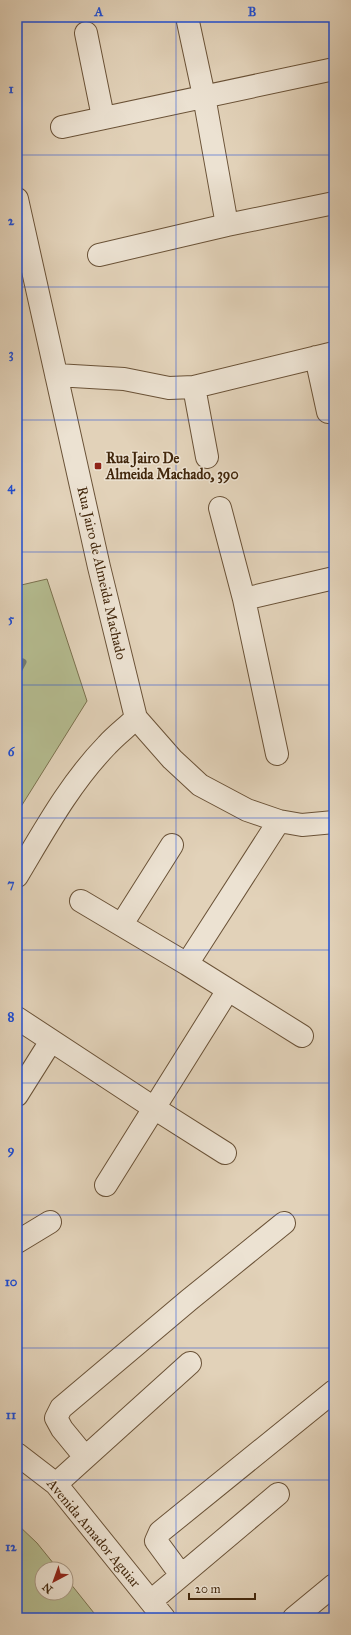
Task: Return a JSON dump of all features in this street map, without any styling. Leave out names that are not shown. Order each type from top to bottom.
[{"type":"street","points":[[187,17],[204,96],[227,225]]},
{"type":"street","points":[[86,33],[102,117]]},
{"type":"street","points":[[62,127],[102,117],[334,69]]},
{"type":"street","name":"Rua Jairo de Almeida Machado","points":[[17,199],[103,582],[136,718],[172,759],[200,785],[247,810],[279,821],[302,825],[334,822]]},
{"type":"street","points":[[99,254],[334,203]]},
{"type":"street","points":[[56,375],[124,379],[169,388],[194,387],[325,355],[328,412]]},
{"type":"street","points":[[194,387],[207,457]]},
{"type":"street","points":[[220,508],[244,599],[277,754]]},
{"type":"street","points":[[244,599],[334,578]]},
{"type":"street","points":[[17,876],[58,809],[86,769],[107,744],[136,718]]},
{"type":"street","points":[[187,964],[279,821]]},
{"type":"street","points":[[122,924],[172,845]]},
{"type":"street","points":[[81,901],[122,924],[302,1036]]},
{"type":"street","points":[[106,1185],[228,990]]},
{"type":"street","points":[[17,1018],[154,1108],[225,1152]]},
{"type":"street","points":[[17,1095],[51,1041]]},
{"type":"street","points":[[18,1240],[50,1222]]},
{"type":"street","points":[[85,1457],[62,1429],[56,1418],[61,1408],[189,1300],[284,1223]]},
{"type":"street","points":[[56,1484],[190,1363]]},
{"type":"street","points":[[182,1575],[156,1541],[160,1532],[334,1391]]},
{"type":"street","name":"Avenida Amador Aguiar","points":[[17,1454],[56,1484],[164,1618]]},
{"type":"street","points":[[151,1601],[278,1494]]},
{"type":"street","points":[[294,1618],[334,1585]]},
{"type":"green space","points":[[47,579],[87,701],[17,813],[17,586]]},
{"type":"green space","points":[[17,1524],[37,1543],[52,1561],[34,1561],[34,1601],[74,1601],[74,1588],[98,1618],[17,1618]]},
{"type":"waterway","points":[[17,673],[23,662]]},
{"type":"place","name":"Rua Jairo De Almeida Machado, 390","points":[[98,466]]}]
